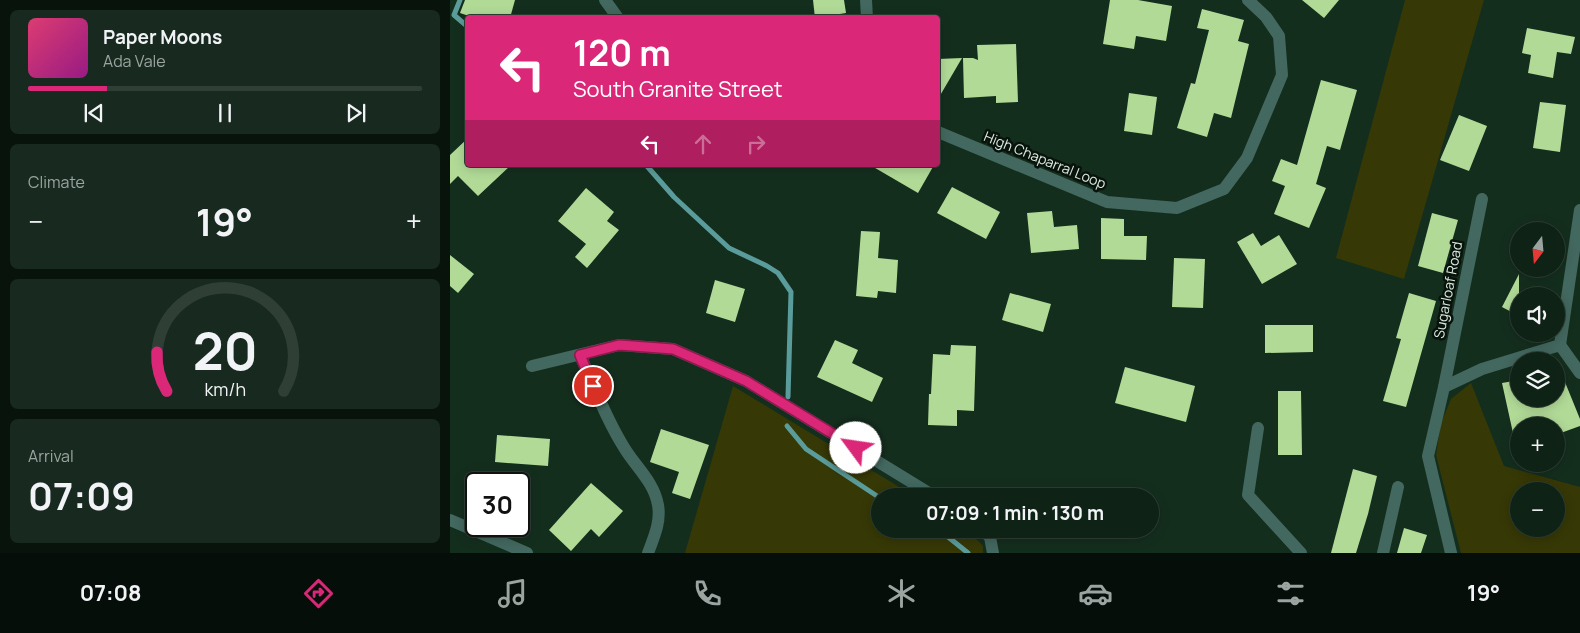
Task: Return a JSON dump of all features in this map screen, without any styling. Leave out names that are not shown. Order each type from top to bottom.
[{"type":"street","points":[[605,0],[616,15]]},
{"type":"street","points":[[866,0],[867,15]]},
{"type":"street","name":"High Chaparral Loop","points":[[940,133],[1107,202],[1177,208],[1224,189],[1246,158],[1282,75],[1279,36],[1266,17],[1248,0]]},
{"type":"street","name":"Sugarloaf Road","points":[[1451,553],[1428,456],[1482,199]]},
{"type":"street","points":[[1580,212],[1560,345],[1580,373]]},
{"type":"street","points":[[532,366],[619,345],[673,349],[746,381],[920,488]]},
{"type":"street","points":[[1444,386],[1482,369],[1560,345]]},
{"type":"street","points":[[580,355],[607,416],[625,449],[652,487],[658,505],[658,529],[648,553]]},
{"type":"street","points":[[1258,428],[1248,495],[1301,553]]},
{"type":"street","points":[[1383,553],[1398,487]]},
{"type":"street","points":[[450,520],[527,553]]},
{"type":"street","points":[[990,538],[993,553]]},
{"type":"shaded area","points":[[1405,0],[1484,0],[1404,279],[1336,258]]},
{"type":"shaded area","points":[[1471,383],[1504,466],[1510,468],[1510,472],[1526,472],[1562,482],[1510,482],[1510,537],[1565,537],[1565,483],[1580,487],[1580,553],[1461,553],[1436,455],[1441,423],[1451,399]]},
{"type":"shaded area","points":[[733,386],[901,488],[871,488],[871,538],[975,538],[983,546],[983,553],[685,553]]},
{"type":"building","points":[[465,0],[515,0],[511,15],[466,15],[460,13]]},
{"type":"building","points":[[813,0],[844,0],[846,13],[815,15]]},
{"type":"building","points":[[1110,0],[1138,0],[1172,6],[1166,41],[1136,36],[1134,49],[1103,44]]},
{"type":"building","points":[[1302,0],[1339,0],[1324,18]]},
{"type":"building","points":[[1202,9],[1244,20],[1238,41],[1249,44],[1231,118],[1214,113],[1207,137],[1177,128],[1191,83],[1195,84],[1209,30],[1197,28]]},
{"type":"building","points":[[1527,28],[1575,37],[1571,54],[1557,52],[1553,78],[1528,73],[1531,55],[1522,53]]},
{"type":"building","points":[[1016,44],[1018,102],[996,103],[996,96],[964,98],[963,58],[978,60],[977,45]]},
{"type":"building","points":[[962,58],[940,96],[940,59]]},
{"type":"building","points":[[1321,80],[1357,90],[1340,150],[1327,146],[1316,184],[1326,188],[1309,228],[1274,214],[1285,186],[1272,181],[1281,159],[1297,165]]},
{"type":"building","points":[[1129,93],[1157,97],[1152,135],[1124,131]]},
{"type":"building","points":[[1540,102],[1566,105],[1560,152],[1533,148]]},
{"type":"building","points":[[1459,115],[1487,126],[1469,171],[1440,160]]},
{"type":"building","points":[[465,141],[465,167],[509,167],[478,196],[458,176],[450,184],[450,155]]},
{"type":"building","points":[[873,167],[933,167],[918,193]]},
{"type":"building","points":[[952,187],[1000,212],[986,239],[937,213]]},
{"type":"building","points":[[586,188],[614,212],[607,221],[619,230],[587,268],[575,257],[586,244],[558,221]]},
{"type":"building","points":[[1052,211],[1054,227],[1077,225],[1079,249],[1031,253],[1027,213]]},
{"type":"building","points":[[1432,213],[1458,220],[1443,273],[1418,266]]},
{"type":"building","points":[[1101,218],[1124,219],[1124,236],[1147,236],[1146,260],[1101,259]]},
{"type":"building","points":[[861,231],[880,232],[878,258],[898,260],[896,293],[878,291],[877,298],[856,296]]},
{"type":"building","points":[[1253,233],[1261,246],[1279,235],[1297,264],[1262,284],[1237,242]]},
{"type":"building","points":[[450,255],[474,274],[458,293],[450,286]]},
{"type":"building","points":[[1174,258],[1205,259],[1203,308],[1172,307]]},
{"type":"building","points":[[1517,278],[1519,278],[1519,287],[1512,287]]},
{"type":"building","points":[[715,280],[745,289],[735,322],[706,313]]},
{"type":"building","points":[[1510,291],[1510,311],[1502,307]]},
{"type":"building","points":[[1010,293],[1051,304],[1043,332],[1002,320]]},
{"type":"building","points":[[1409,293],[1436,301],[1406,407],[1383,401],[1401,339],[1396,338]]},
{"type":"building","points":[[1265,325],[1313,325],[1313,352],[1265,353]]},
{"type":"building","points":[[835,340],[858,350],[852,363],[883,378],[872,402],[817,377]]},
{"type":"building","points":[[951,345],[976,346],[974,411],[957,410],[957,426],[928,425],[933,354],[950,355]]},
{"type":"building","points":[[1125,367],[1195,386],[1186,422],[1115,403]]},
{"type":"building","points":[[1510,382],[1510,407],[1565,407],[1565,382],[1580,419],[1580,426],[1565,431],[1565,417],[1510,417],[1510,419],[1502,383]]},
{"type":"building","points":[[1278,391],[1301,391],[1302,455],[1278,455]]},
{"type":"building","points":[[661,429],[709,445],[690,499],[672,493],[679,472],[650,462]]},
{"type":"building","points":[[497,435],[550,439],[548,466],[495,462]]},
{"type":"building","points":[[1353,469],[1377,476],[1368,514],[1356,553],[1331,553]]},
{"type":"building","points":[[591,483],[623,511],[599,537],[591,529],[571,551],[549,530]]},
{"type":"building","points":[[1404,528],[1427,535],[1421,553],[1397,553]]},
{"type":"waterway","points":[[460,0],[454,15],[465,24]]},
{"type":"waterway","points":[[648,167],[674,197],[729,248],[778,273],[791,292],[788,397]]},
{"type":"waterway","points":[[787,426],[806,449],[871,492]]},
{"type":"waterway","points":[[949,538],[968,553]]},
{"type":"route","points":[[593,386],[580,355],[619,345],[673,349],[746,381],[856,448]]}]
